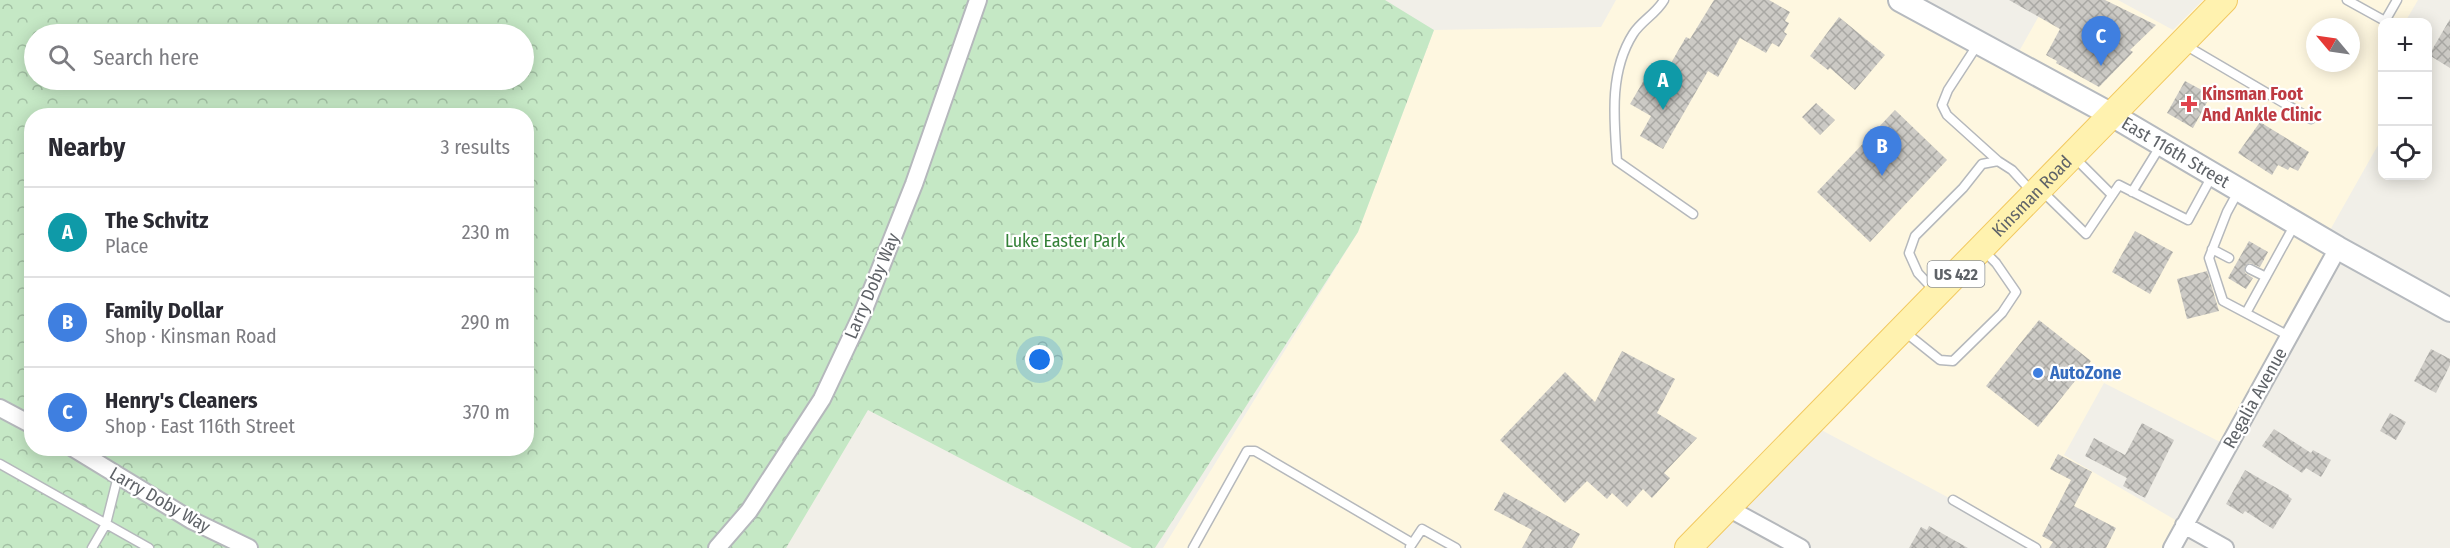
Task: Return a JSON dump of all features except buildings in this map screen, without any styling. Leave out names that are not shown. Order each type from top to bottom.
[{"type":"main road","name":"East 116th Street","points":[[1900,0],[2112,115],[2338,248],[2450,310]]},
{"type":"main road","name":"Kinsman Road","points":[[1688,548],[2224,0]]},
{"type":"street","name":"Larry Doby Way","points":[[717,548],[749,511],[822,399],[863,312],[914,184],[978,0]]},
{"type":"street","name":"Regalia Avenue","points":[[2172,548],[2338,248]]},
{"type":"street","points":[[0,408],[24,421]]},
{"type":"street","name":"Larry Doby Way","points":[[86,456],[191,520],[249,548]]},
{"type":"street","points":[[1728,508],[1801,548]]},
{"type":"street","points":[[2184,525],[2225,548]]},
{"type":"lane","points":[[1664,0],[1658,10],[1634,33],[1618,69],[1614,115],[1617,161],[1693,214]]},
{"type":"lane","points":[[2347,0],[2385,21],[2397,0]]},
{"type":"lane","points":[[1979,43],[1948,90],[1942,105],[1947,115],[2086,234],[2119,185],[2187,220],[2213,175]]},
{"type":"lane","points":[[2182,44],[2311,119]]},
{"type":"lane","points":[[2132,192],[2161,144]]},
{"type":"lane","points":[[2072,156],[2112,195]]},
{"type":"lane","points":[[1937,294],[1918,273],[1909,254],[1915,236],[1963,188],[1983,164],[1998,160]]},
{"type":"lane","points":[[2239,190],[2208,258],[2223,301],[2289,336]]},
{"type":"lane","points":[[2246,313],[2296,223]]},
{"type":"lane","points":[[1902,330],[1940,360],[1953,361],[1988,327],[2013,300],[2016,292],[1996,263],[1981,249]]},
{"type":"lane","points":[[2212,249],[2229,258]]},
{"type":"lane","points":[[2250,269],[2266,277]]},
{"type":"lane","points":[[1193,548],[1247,451],[1255,451],[1411,546],[1422,529],[1456,548]]},
{"type":"lane","points":[[0,464],[149,548]]},
{"type":"lane","points":[[92,548],[106,524],[118,476]]},
{"type":"lane","points":[[1953,500],[2036,548]]},
{"type":"shaded area","points":[[1616,0],[1900,0],[2013,62],[2048,0],[2118,0],[2173,30],[2203,0],[2418,0],[2407,18],[2378,18],[2378,145],[2325,239],[2338,248],[2228,446],[2104,383],[2064,455],[2184,525],[2172,548],[2036,548],[1953,500],[1810,424],[1688,548],[1163,548],[1358,232],[1434,30],[1601,27]]},
{"type":"green space","name":"Luke Easter Park","points":[[0,0],[1385,0],[1434,30],[1358,232],[1155,548],[1132,548],[868,410],[786,548],[0,548]]},
{"type":"place","name":"Henry's Cleaners","points":[[2101,66]]},
{"type":"place","name":"Kinsman Foot And Ankle Clinic","points":[[2189,104]]},
{"type":"place","name":"The Schvitz","points":[[1663,110]]},
{"type":"place","name":"Family Dollar","points":[[1882,176]]},
{"type":"place","name":"AutoZone","points":[[2038,373]]}]
